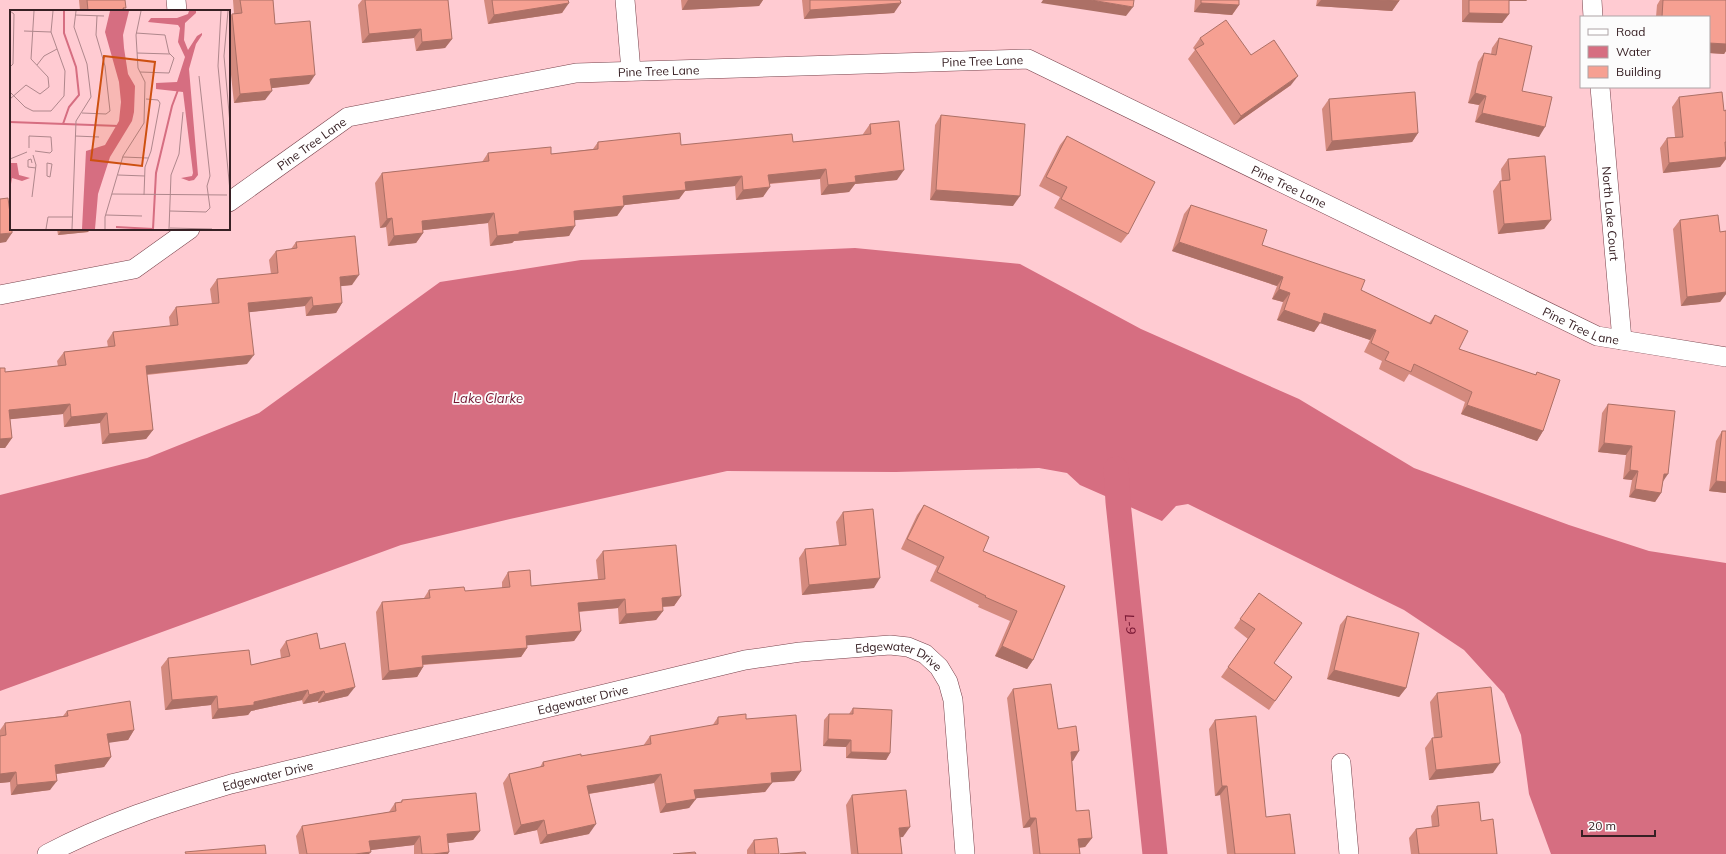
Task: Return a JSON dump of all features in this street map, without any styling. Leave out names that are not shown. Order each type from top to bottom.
[{"type":"street","points":[[176,0],[177,10]]},
{"type":"street","points":[[625,0],[631,71]]},
{"type":"street","points":[[1592,0],[1594,16]]},
{"type":"street","name":"Pine Tree Lane","points":[[230,201],[348,118],[576,73],[1028,59],[1597,336],[1726,357]]},
{"type":"street","name":"North Lake Court","points":[[1600,88],[1622,340]]},
{"type":"street","points":[[0,295],[134,269],[189,230]]},
{"type":"street","name":"Edgewater Drive","points":[[47,854],[76,839],[161,805],[231,784],[745,660],[800,652],[890,645],[908,647],[925,654],[939,667],[948,682],[953,700],[965,854]]},
{"type":"street","points":[[1342,763],[1349,854]]},
{"type":"water","name":"Lake Clarke","points":[[855,248],[1020,264],[1141,329],[1299,399],[1414,468],[1569,525],[1649,551],[1726,563],[1726,854],[1551,854],[1529,794],[1521,735],[1504,694],[1464,650],[1404,610],[1188,504],[1176,506],[1162,521],[1080,485],[1067,473],[1039,468],[896,472],[727,471],[510,519],[401,545],[0,691],[0,495],[147,458],[259,413],[440,282],[581,260]]},
{"type":"building","points":[[87,0],[125,0],[126,8],[123,8],[124,10],[88,10]]},
{"type":"building","points":[[240,0],[273,0],[275,24],[310,21],[315,75],[270,79],[272,91],[240,94],[232,14],[242,13]]},
{"type":"building","points":[[365,0],[448,0],[452,39],[422,42],[421,29],[369,34]]},
{"type":"building","points":[[492,0],[568,0],[569,3],[494,15]]},
{"type":"building","points":[[810,0],[900,0],[901,3],[810,10]]},
{"type":"building","points":[[1091,0],[1134,0],[1133,7]]},
{"type":"building","points":[[1201,0],[1239,0],[1239,5],[1201,3]]},
{"type":"building","points":[[1378,0],[1399,0],[1399,1]]},
{"type":"building","points":[[1469,0],[1509,0],[1509,14],[1469,13]]},
{"type":"building","points":[[1663,0],[1726,0],[1726,44],[1710,43],[1710,16],[1662,16]]},
{"type":"building","points":[[1226,20],[1251,55],[1274,40],[1298,76],[1241,116],[1195,49],[1204,44],[1200,38]]},
{"type":"building","points":[[1499,38],[1532,46],[1522,91],[1552,97],[1545,127],[1482,113],[1486,96],[1475,93],[1484,53],[1496,55]]},
{"type":"building","points":[[1415,92],[1418,133],[1332,141],[1329,99]]},
{"type":"building","points":[[1722,92],[1724,111],[1726,110],[1726,157],[1669,163],[1667,138],[1683,137],[1679,97]]},
{"type":"building","points":[[941,115],[1025,124],[1020,196],[936,190]]},
{"type":"building","points":[[899,121],[904,170],[855,176],[856,182],[828,185],[826,169],[768,175],[770,187],[743,190],[742,176],[685,182],[686,190],[623,196],[624,206],[574,211],[575,226],[497,236],[494,213],[422,221],[423,233],[394,236],[392,218],[387,219],[382,173],[489,161],[488,153],[551,147],[551,154],[598,149],[598,142],[680,133],[681,145],[792,134],[793,142],[871,134],[870,124]]},
{"type":"building","points":[[1067,136],[1155,182],[1128,234],[1061,199],[1067,187],[1046,177]]},
{"type":"building","points":[[1545,156],[1551,220],[1504,224],[1500,181],[1510,180],[1508,159]]},
{"type":"building","points":[[8,198],[10,230],[12,230],[12,233],[0,234],[0,199]]},
{"type":"building","points":[[1191,205],[1267,230],[1262,245],[1365,280],[1361,290],[1431,324],[1435,315],[1468,331],[1459,349],[1536,375],[1537,372],[1560,380],[1543,431],[1467,405],[1472,392],[1414,364],[1411,372],[1385,360],[1389,352],[1371,343],[1376,330],[1324,313],[1321,323],[1284,310],[1290,293],[1279,289],[1283,277],[1179,242]]},
{"type":"building","points":[[1718,215],[1720,232],[1726,231],[1726,292],[1687,297],[1680,220]]},
{"type":"building","points":[[355,236],[359,275],[340,277],[342,303],[313,306],[312,297],[248,303],[254,355],[146,366],[153,430],[109,434],[107,413],[71,417],[70,404],[9,410],[12,438],[0,439],[0,368],[5,368],[5,372],[66,365],[64,352],[115,346],[113,332],[178,325],[176,307],[219,303],[217,279],[278,273],[276,251],[297,248],[296,242]]},
{"type":"building","points":[[1608,404],[1675,411],[1668,474],[1664,474],[1661,493],[1635,489],[1638,471],[1630,470],[1632,446],[1604,443]]},
{"type":"building","points":[[1722,431],[1726,431],[1726,482],[1716,481]]},
{"type":"building","points":[[924,505],[989,537],[983,551],[1065,586],[1033,660],[1002,646],[1017,611],[985,597],[986,596],[937,572],[944,557],[907,539]]},
{"type":"building","points":[[873,509],[880,578],[809,585],[805,549],[846,545],[843,512]]},
{"type":"building","points":[[676,545],[681,596],[662,598],[663,611],[626,614],[625,599],[578,603],[581,631],[526,636],[527,648],[422,656],[423,667],[389,671],[382,602],[430,598],[429,590],[464,587],[465,591],[510,587],[508,572],[530,570],[531,586],[605,579],[603,551]]},
{"type":"building","points":[[1259,593],[1302,623],[1274,663],[1292,677],[1275,701],[1228,667],[1255,629],[1240,619]]},
{"type":"building","points":[[1347,616],[1419,633],[1406,688],[1334,670]]},
{"type":"building","points":[[317,633],[320,649],[345,643],[355,687],[325,694],[324,691],[309,695],[308,690],[254,702],[254,705],[218,709],[217,696],[172,700],[168,658],[249,650],[251,665],[290,656],[286,641]]},
{"type":"building","points":[[1051,684],[1058,729],[1076,726],[1079,751],[1071,752],[1076,811],[1089,810],[1092,838],[1078,839],[1080,854],[1040,854],[1036,818],[1030,818],[1013,689]]},
{"type":"building","points":[[1491,687],[1500,763],[1436,770],[1432,738],[1442,737],[1437,693]]},
{"type":"building","points":[[130,701],[134,730],[107,734],[111,757],[55,765],[57,781],[17,785],[16,772],[0,774],[0,736],[6,735],[5,723],[68,716],[67,711]]},
{"type":"building","points":[[853,708],[892,710],[890,753],[851,752],[851,740],[828,739],[829,714],[853,714]]},
{"type":"building","points":[[746,714],[746,719],[796,715],[801,771],[771,773],[772,783],[694,790],[696,799],[666,804],[661,774],[587,786],[596,824],[547,835],[544,820],[521,825],[509,774],[544,766],[543,762],[581,754],[581,756],[651,744],[650,736],[718,724],[718,717]]},
{"type":"building","points":[[1256,716],[1266,817],[1290,814],[1295,854],[1235,854],[1227,786],[1222,786],[1215,720]]},
{"type":"building","points":[[906,790],[910,827],[899,828],[902,854],[858,854],[852,795]]},
{"type":"building","points":[[476,793],[480,831],[447,834],[449,852],[422,854],[420,836],[369,841],[371,852],[355,854],[307,854],[302,826],[396,811],[395,803],[402,802],[402,800]]},
{"type":"building","points":[[1479,802],[1481,821],[1493,819],[1497,854],[1419,854],[1416,829],[1439,826],[1437,806]]},
{"type":"building","points":[[777,838],[779,854],[755,854],[754,840]]},
{"type":"building","points":[[265,845],[266,854],[186,854],[185,852]]},
{"type":"building","points":[[695,852],[696,854],[673,854]]},
{"type":"building","points":[[805,852],[806,854],[780,854]]},
{"type":"waterway","name":"L-9","points":[[1116,469],[1118,502],[1155,854]]}]
